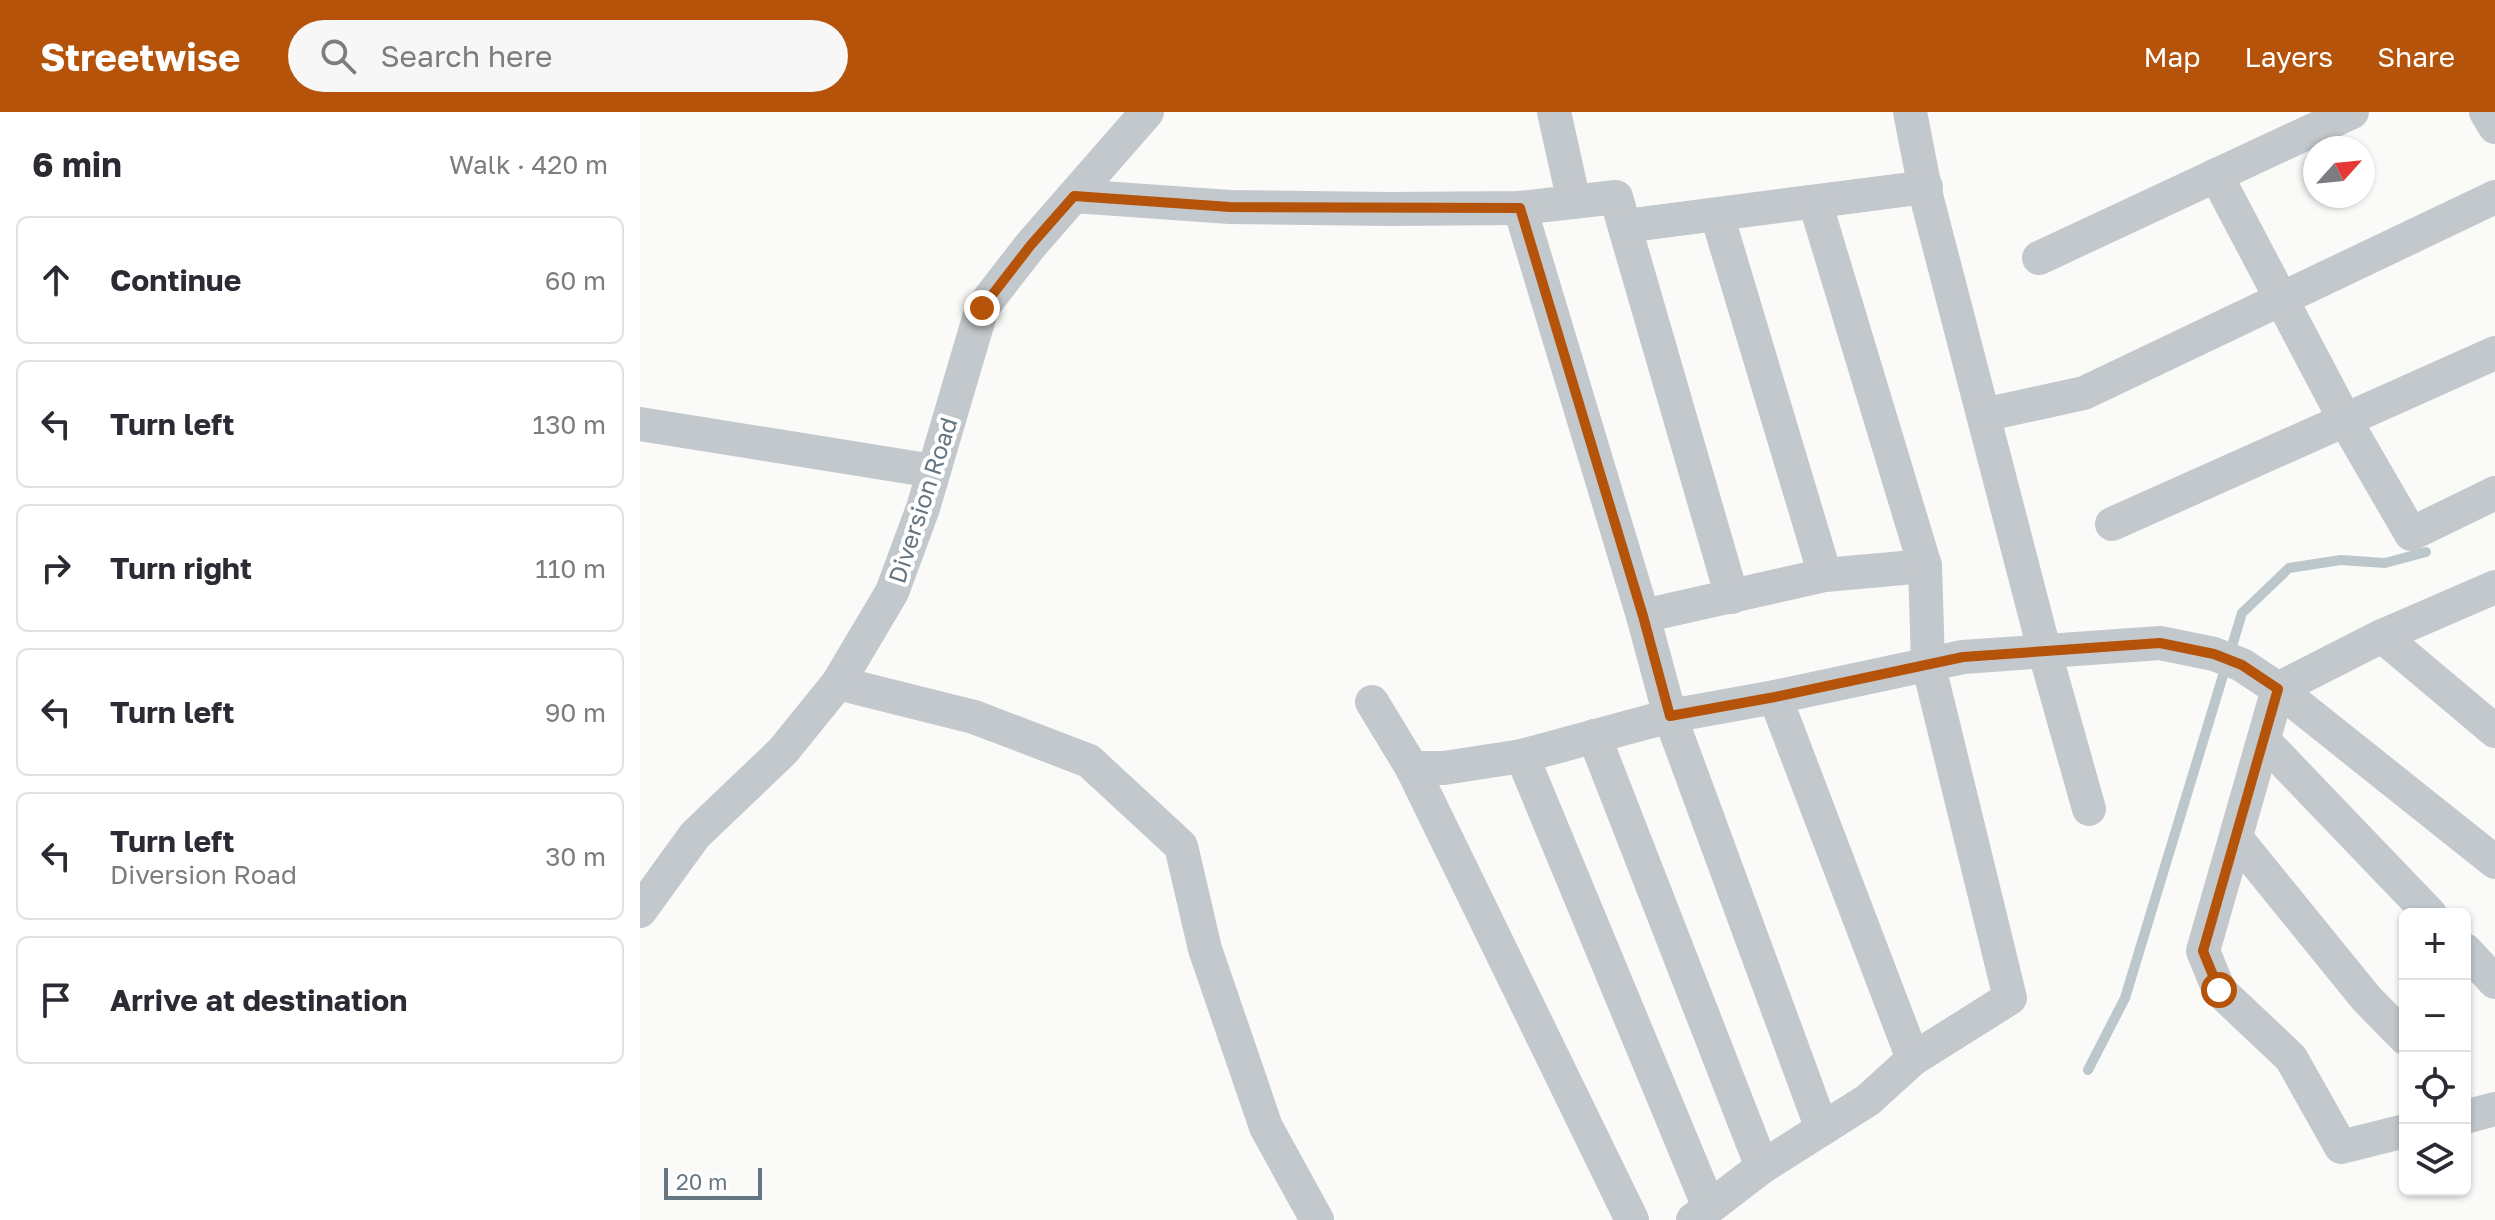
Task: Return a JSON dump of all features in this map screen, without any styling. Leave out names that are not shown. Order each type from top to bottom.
[{"type":"street","name":"Diversion Road","points":[[640,911],[695,835],[783,751],[838,683],[892,592],[923,508],[982,308],[1030,246],[1147,112]]},
{"type":"street","points":[[1554,112],[1574,202]]},
{"type":"street","points":[[1910,112],[1983,415],[2089,809]]},
{"type":"street","points":[[2039,258],[2352,112]]},
{"type":"street","points":[[2486,112],[2495,127]]},
{"type":"street","points":[[2216,175],[2345,420],[2411,534],[2495,493]]},
{"type":"street","points":[[1625,226],[1926,187]]},
{"type":"street","points":[[1074,196],[1230,207],[1520,208],[1616,197],[1732,597]]},
{"type":"street","points":[[1983,415],[2084,393],[2495,197]]},
{"type":"street","points":[[1522,756],[1701,1214],[1762,1167],[1868,1100],[1913,1059],[2010,998],[1928,663],[1925,566],[1815,202]]},
{"type":"street","points":[[1520,208],[1643,616],[1670,716],[1822,1129]]},
{"type":"street","points":[[1717,215],[1825,575]]},
{"type":"street","points":[[2112,524],[2495,353]]},
{"type":"street","points":[[640,424],[933,471]]},
{"type":"street","points":[[1643,616],[1825,575],[1925,566]]},
{"type":"street","points":[[2399,1132],[2341,1147],[2291,1058],[2219,990],[2203,951],[2278,689],[2382,636],[2491,594]]},
{"type":"street","points":[[2382,636],[2495,731]]},
{"type":"street","points":[[1412,768],[1444,768],[1522,756],[1670,716],[1963,657],[2160,643],[2228,659],[2278,689],[2495,862]]},
{"type":"street","points":[[838,683],[974,717],[1089,761],[1181,846],[1205,949],[1266,1127],[1317,1220]]},
{"type":"street","points":[[1775,697],[1913,1059]]},
{"type":"street","points":[[1372,702],[1412,768],[1632,1220]]},
{"type":"street","points":[[1594,736],[1762,1167]]},
{"type":"street","points":[[2264,741],[2424,908]]},
{"type":"street","points":[[2236,838],[2366,998],[2399,1032]]},
{"type":"street","points":[[2471,956],[2495,982]]},
{"type":"waterway","points":[[2088,1070],[2125,998],[2242,613],[2289,568],[2341,560],[2385,563],[2426,552]]},
{"type":"route","points":[[982,308],[1074,196],[1230,207],[1520,208],[1643,616],[1670,716],[1963,657],[2160,643],[2214,654],[2242,665],[2278,689],[2203,951],[2219,990]]}]
